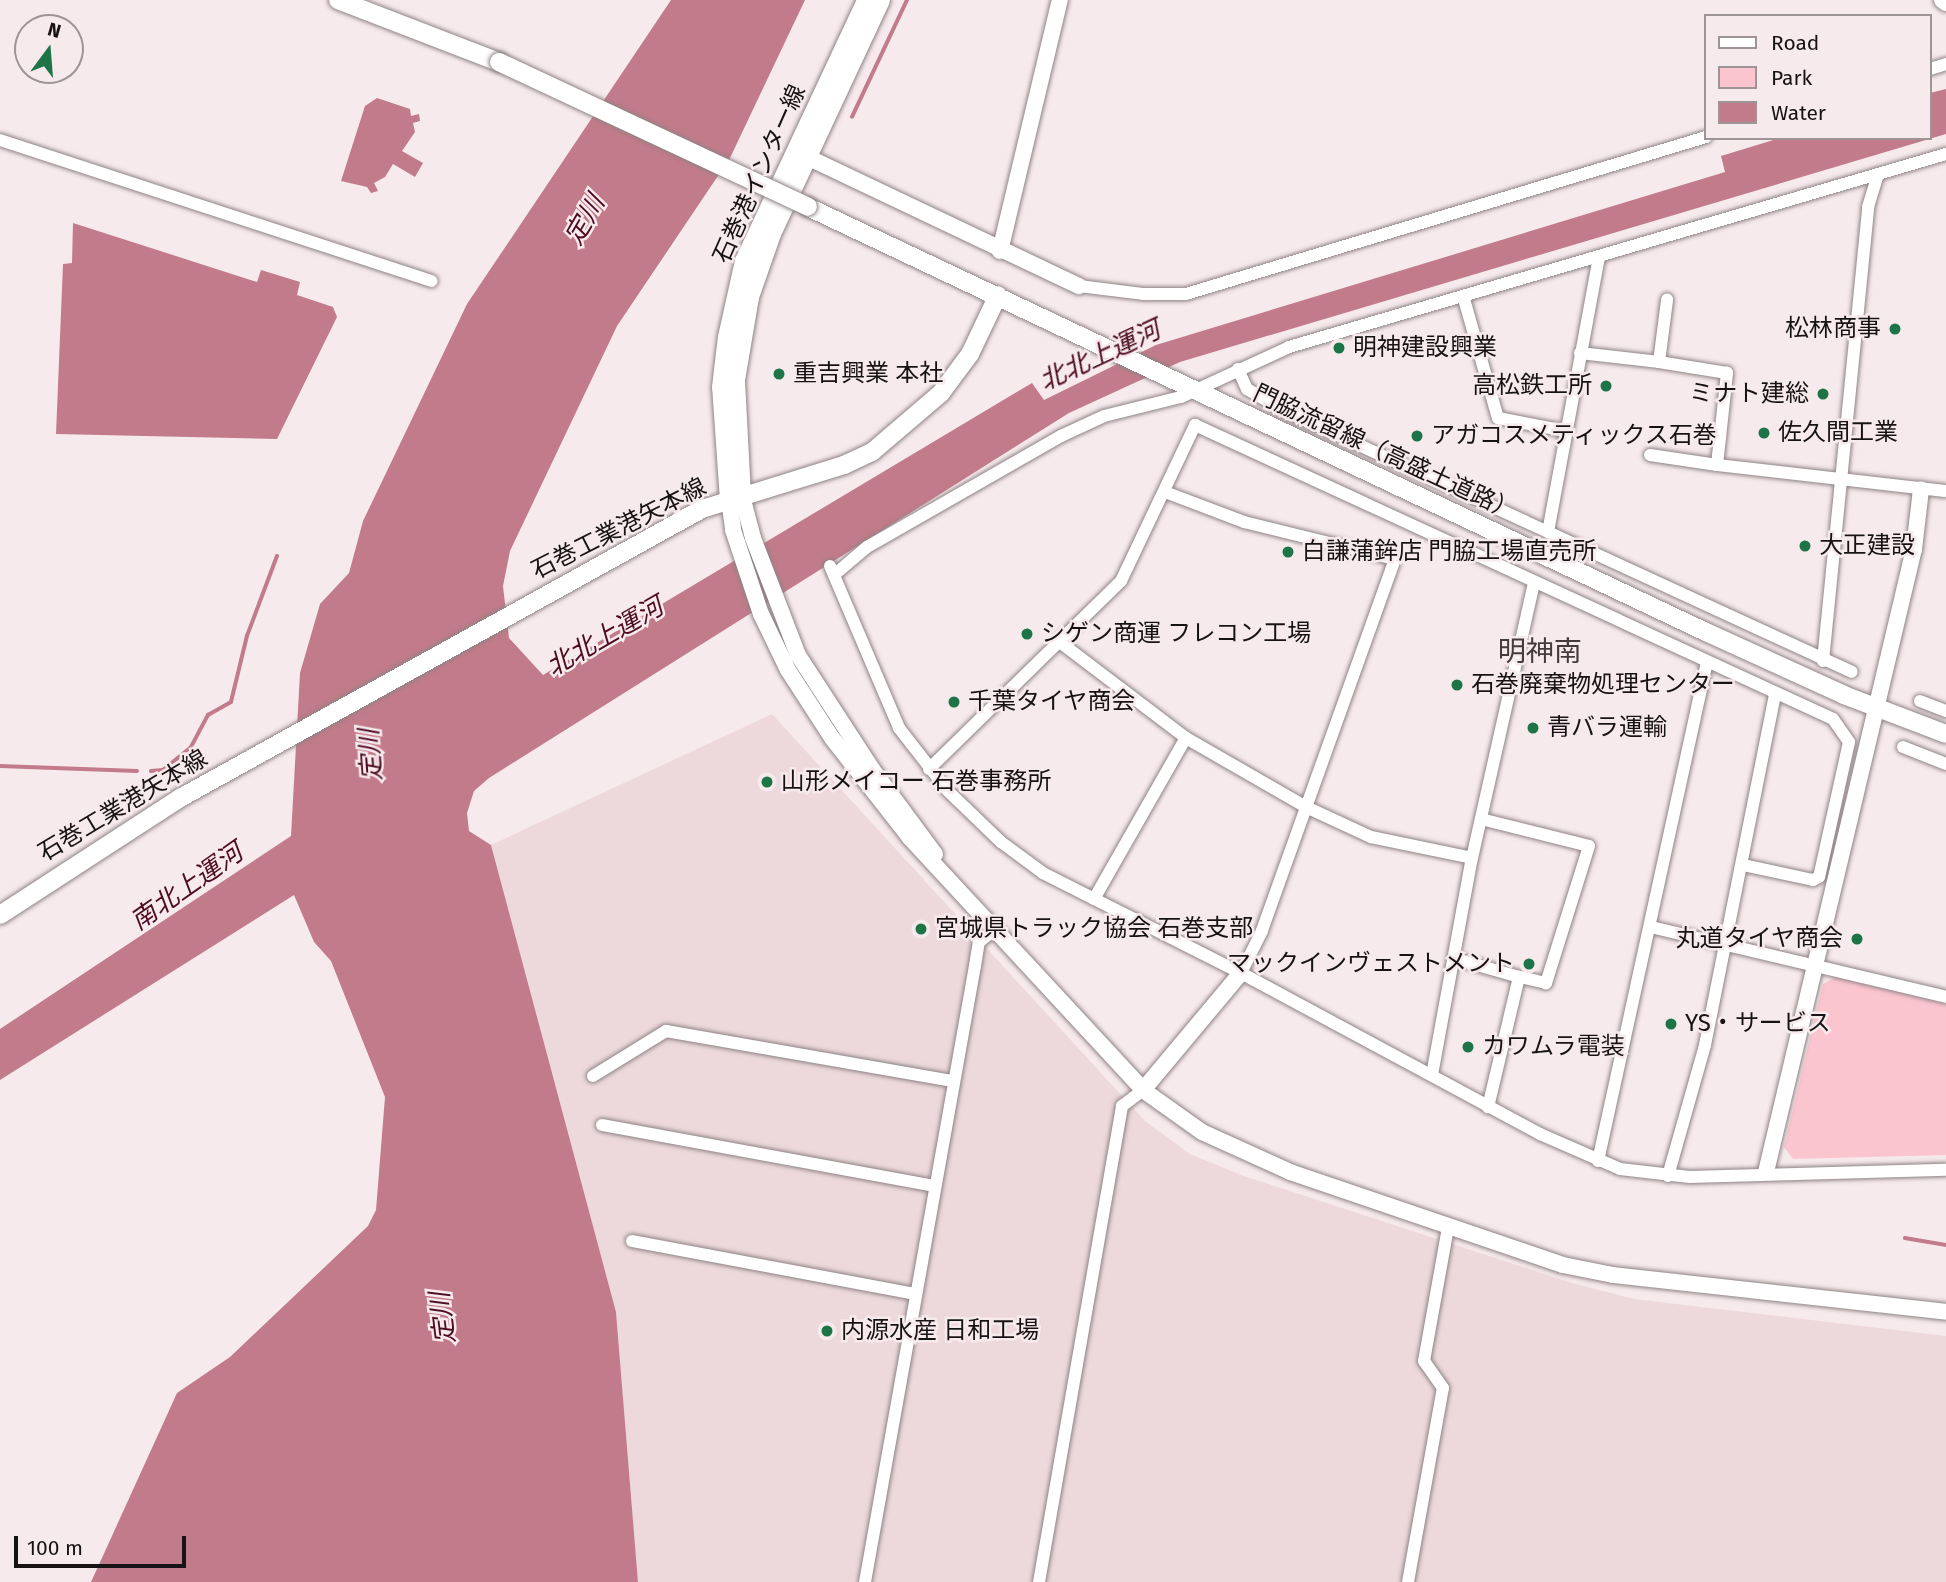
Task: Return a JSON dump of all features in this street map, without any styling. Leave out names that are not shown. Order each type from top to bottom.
[{"type":"main road","points":[[338,0],[499,62],[998,295]]},
{"type":"main road","name":"石巻港インター線","points":[[736,498],[721,387],[726,337],[742,270],[866,0]]},
{"type":"main road","name":"石巻港インター線","points":[[736,498],[741,338],[759,265],[881,0]]},
{"type":"main road","name":"石巻工業港矢本線","points":[[0,915],[94,851],[272,747],[702,509],[844,465],[899,434],[941,393],[963,364],[998,295]]},
{"type":"main road","name":"門脇流留線（高盛土道路）","points":[[998,295],[1706,632],[1946,734]]},
{"type":"street","points":[[1000,251],[1060,0]]},
{"type":"street","points":[[1942,0],[1946,3]]},
{"type":"street","points":[[807,157],[1000,251],[1079,286],[1186,294],[1704,138]]},
{"type":"street","points":[[0,140],[432,281]]},
{"type":"street","points":[[1946,154],[1877,177],[1464,299],[1289,347],[1195,390],[1104,416],[1061,436],[867,547],[832,570],[884,700],[929,769],[1001,842],[1043,873],[1241,972],[1488,1107],[1598,1161],[1620,1169],[1668,1176],[1946,1170]]},
{"type":"street","points":[[1823,661],[1868,207],[1877,177]]},
{"type":"street","points":[[1548,532],[1599,257]]},
{"type":"street","points":[[1464,299],[1497,418],[1566,430]]},
{"type":"street","points":[[1659,362],[1667,300]]},
{"type":"street","points":[[1580,353],[1727,373],[1717,465]]},
{"type":"street","points":[[1238,369],[1247,389],[1274,405],[1823,661],[1852,672]]},
{"type":"street","points":[[929,769],[1061,643],[1121,581],[1195,425],[1775,695],[1833,719],[1849,742],[1819,877],[1813,880],[1743,864]]},
{"type":"street","points":[[1650,455],[1840,481],[1946,491]]},
{"type":"street","points":[[1766,1172],[1914,549],[1921,489]]},
{"type":"street","points":[[1039,1582],[1122,1106],[1143,1090],[1241,972],[1262,931],[1395,559],[1244,522],[1164,492]]},
{"type":"street","points":[[736,498],[799,655],[835,715],[955,885]]},
{"type":"street","points":[[736,498],[738,546],[761,614],[789,670],[832,738],[910,838],[1143,1090],[1236,1150],[1448,1227],[1563,1265],[1614,1275],[1946,1312]]},
{"type":"street","points":[[1432,1075],[1456,959],[1472,858],[1534,582]]},
{"type":"street","points":[[1061,643],[1186,738],[1306,807],[1371,837],[1472,858]]},
{"type":"street","points":[[1598,1161],[1707,662]]},
{"type":"street","points":[[1668,1176],[1705,1045],[1775,695]]},
{"type":"street","points":[[1920,701],[1946,711]]},
{"type":"street","points":[[1094,899],[1186,738]]},
{"type":"street","points":[[1903,747],[1946,764]]},
{"type":"street","points":[[1456,959],[1546,983],[1589,846],[1481,819]]},
{"type":"street","points":[[865,1582],[933,1186],[979,942],[996,928]]},
{"type":"street","points":[[1651,928],[1946,997]]},
{"type":"street","points":[[1488,1107],[1520,977]]},
{"type":"street","points":[[593,1076],[666,1031],[952,1081]]},
{"type":"street","points":[[602,1125],[933,1186]]},
{"type":"street","points":[[1408,1582],[1443,1388],[1424,1361],[1448,1227]]},
{"type":"street","points":[[632,1241],[914,1294]]},
{"type":"shaded area","points":[[772,714],[1145,1121],[1190,1154],[1241,1175],[1572,1283],[1634,1299],[1946,1336],[1946,1582],[638,1582],[616,1312],[491,845]]},
{"type":"green space","points":[[1836,977],[1946,1004],[1946,1155],[1793,1159],[1784,1147],[1823,984]]},
{"type":"water","name":"定川","points":[[671,0],[805,0],[730,158],[617,326],[510,551],[503,586],[509,638],[543,675],[1032,383],[1044,400],[1156,345],[1725,172],[1721,156],[1773,140],[1926,140],[1180,362],[1069,413],[489,778],[474,791],[467,813],[469,831],[491,845],[616,1312],[638,1582],[91,1582],[177,1393],[230,1357],[368,1226],[376,1210],[385,1097],[331,961],[314,942],[294,895],[0,1080],[0,1029],[291,836],[300,673],[320,604],[349,573],[363,521],[467,304]]},
{"type":"water","points":[[1946,89],[1946,134],[1932,138],[1932,92]]},
{"type":"water","points":[[377,98],[410,109],[411,116],[419,114],[420,121],[413,123],[415,132],[402,151],[423,163],[415,177],[393,164],[385,177],[374,183],[378,191],[371,193],[367,187],[341,181],[365,106]]},
{"type":"water","points":[[73,223],[257,282],[261,270],[300,282],[297,295],[333,307],[337,317],[277,439],[56,434],[63,264],[72,263]]},
{"type":"waterway","points":[[852,117],[907,0]]},
{"type":"waterway","points":[[151,771],[163,770],[191,747],[208,715],[231,702],[247,636],[277,556]]},
{"type":"waterway","points":[[0,766],[137,771]]},
{"type":"waterway","points":[[1905,1238],[1946,1245]]},
{"type":"place","name":"松林商事","points":[[1895,329]]},
{"type":"place","name":"明神建設興業","points":[[1339,348]]},
{"type":"place","name":"重吉興業 本社","points":[[779,374]]},
{"type":"place","name":"高松鉄工所","points":[[1606,386]]},
{"type":"place","name":"ミナト建総","points":[[1823,394]]},
{"type":"place","name":"佐久間工業","points":[[1764,433]]},
{"type":"place","name":"アガコスメティックス石巻","points":[[1417,436]]},
{"type":"place","name":"大正建設","points":[[1805,546]]},
{"type":"place","name":"白謙蒲鉾店 門脇工場直売所","points":[[1288,552]]},
{"type":"place","name":"シゲン商運 フレコン工場","points":[[1027,634]]},
{"type":"place","name":"石巻廃棄物処理センター","points":[[1457,685]]},
{"type":"place","name":"千葉タイヤ商会","points":[[954,702]]},
{"type":"place","name":"青バラ運輸","points":[[1533,728]]},
{"type":"place","name":"山形メイコー 石巻事務所","points":[[767,782]]},
{"type":"place","name":"宮城県トラック協会 石巻支部","points":[[921,929]]},
{"type":"place","name":"丸道タイヤ商会","points":[[1857,939]]},
{"type":"place","name":"マックインヴェストメント","points":[[1529,964]]},
{"type":"place","name":"YS・サービス","points":[[1671,1024]]},
{"type":"place","name":"カワムラ電装","points":[[1468,1047]]},
{"type":"place","name":"内源水産 日和工場","points":[[827,1331]]},
{"type":"district","name":"明神南","points":[[1540,652]]},
{"type":"water label","name":"北北上運河","points":[[1100,356]]},
{"type":"water label","name":"北北上運河","points":[[605,637]]},
{"type":"water label","name":"南北上運河","points":[[187,887]]}]
